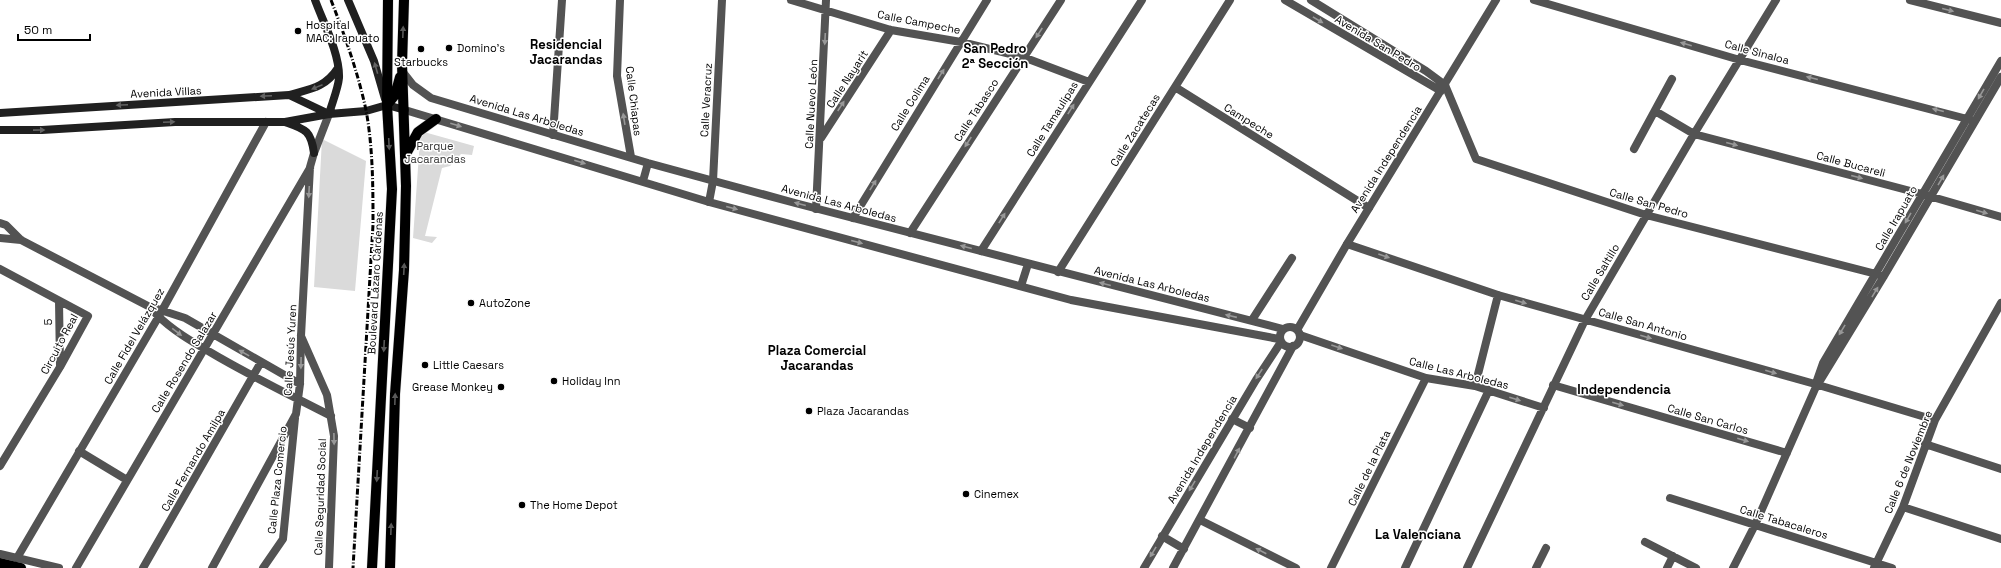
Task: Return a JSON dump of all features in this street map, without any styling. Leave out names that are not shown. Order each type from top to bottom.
[{"type":"main road","points":[[315,0],[331,42],[338,68],[339,78],[329,114]]},
{"type":"main road","points":[[348,0],[374,61],[387,105]]},
{"type":"main road","name":"Boulevard Lázaro Cárdenas","points":[[372,568],[392,189],[387,105],[388,0]]},
{"type":"main road","points":[[390,568],[395,394],[404,270],[406,153],[402,67],[404,0]]},
{"type":"main road","points":[[387,105],[396,90],[402,67]]},
{"type":"main road","points":[[289,95],[319,87],[329,81],[338,68]]},
{"type":"main road","name":"Avenida Villas","points":[[0,113],[289,95],[329,114]]},
{"type":"main road","points":[[0,130],[49,129],[170,122],[285,122],[329,114],[366,111],[387,105],[405,110]]},
{"type":"main road","points":[[406,153],[418,132],[424,125],[436,119]]},
{"type":"main road","points":[[285,122],[304,128],[309,134],[314,152]]},
{"type":"main road","points":[[386,307],[392,325],[400,332]]},
{"type":"main road","points":[[0,563],[21,568]]},
{"type":"street","points":[[553,135],[562,0]]},
{"type":"street","name":"Calle Chiapas","points":[[620,0],[617,76],[631,157]]},
{"type":"street","name":"Calle Veracruz","points":[[709,202],[714,181],[722,0]]},
{"type":"street","name":"Calle Campeche","points":[[791,0],[891,30],[961,42],[1023,57],[1089,82]]},
{"type":"street","name":"Calle Nuevo León","points":[[816,209],[826,0]]},
{"type":"street","name":"Calle Colima","points":[[853,218],[987,0]]},
{"type":"street","name":"Calle Tabasco","points":[[910,233],[1061,0]]},
{"type":"street","name":"Calle Tamaulipas","points":[[981,251],[1142,0]]},
{"type":"street","name":"Calle Zacatecas","points":[[1058,272],[1230,0]]},
{"type":"street","name":"Avenida San Pedro","points":[[1285,0],[1443,88]]},
{"type":"street","name":"Avenida San Pedro","points":[[1311,0],[1426,71],[1443,88]]},
{"type":"street","name":"Avenida Independencia","points":[[1299,332],[1347,244],[1496,0]]},
{"type":"street","name":"Calle Sinaloa","points":[[1534,0],[1740,60],[1971,119]]},
{"type":"street","name":"Calle Saltillo","points":[[1467,568],[1585,320],[1694,134],[1776,0]]},
{"type":"street","points":[[1910,0],[2001,23]]},
{"type":"street","name":"Calle Nayarit","points":[[820,139],[891,30]]},
{"type":"street","name":"Calle Irapuato","points":[[1734,566],[1755,525],[1787,453],[1816,386],[1823,363],[1931,197],[2001,61]]},
{"type":"street","name":"Avenida Las Arboledas","points":[[402,67],[413,85],[431,98],[553,135],[648,163],[816,209],[1283,329]]},
{"type":"street","name":"Calle Irapuato","points":[[1880,275],[1922,194],[1971,119],[2001,77]]},
{"type":"street","points":[[1634,149],[1672,79]]},
{"type":"street","name":"Campeche","points":[[1175,87],[1369,208]]},
{"type":"street","name":"Calle San Pedro","points":[[1443,88],[1450,96],[1476,159],[1646,215],[1880,275]]},
{"type":"street","points":[[405,110],[709,202],[1071,300],[1280,340],[1284,345],[1293,346]]},
{"type":"street","name":"Calle Bucareli","points":[[1655,111],[1694,134],[1922,194],[2001,217]]},
{"type":"street","name":"Calle Jesús Yuren","points":[[212,568],[296,414],[300,384],[301,336],[310,167],[314,152],[329,114]]},
{"type":"street","name":"Calle Fidel Velázquez","points":[[17,558],[160,313],[266,122]]},
{"type":"street","points":[[643,181],[648,163]]},
{"type":"street","name":"Calle Rosendo Salazar","points":[[76,568],[310,167]]},
{"type":"street","points":[[3,224],[0,239],[21,240]]},
{"type":"street","points":[[3,224],[21,240],[160,313],[178,333],[204,349],[253,377],[330,416]]},
{"type":"street","name":"Calle San Antonio","points":[[1347,244],[1498,295],[1934,420]]},
{"type":"street","points":[[1252,320],[1292,258]]},
{"type":"street","points":[[1021,286],[1028,264]]},
{"type":"street","name":"Circuito Real","points":[[0,270],[88,316],[60,367],[0,466]]},
{"type":"street","points":[[1475,386],[1498,295]]},
{"type":"street","name":"5","points":[[59,301],[60,367]]},
{"type":"street","name":"Calle 6 de Noviembre","points":[[1875,565],[1903,507],[1934,420],[2001,303]]},
{"type":"street","points":[[160,313],[185,318],[300,384]]},
{"type":"street","points":[[1173,568],[1293,346],[1300,339],[1299,332],[1290,326],[1283,329],[1280,340]]},
{"type":"street","name":"Calle Las Arboledas","points":[[1299,332],[1426,378],[1475,386],[1544,408]]},
{"type":"street","name":"Calle Seguridad Social","points":[[301,336],[327,395],[334,436],[329,568]]},
{"type":"street","name":"Avenida Independencia","points":[[1144,568],[1280,340]]},
{"type":"street","name":"Calle Fernando Amilpa","points":[[144,568],[261,362]]},
{"type":"street","name":"Calle de la Plata","points":[[1331,568],[1426,378]]},
{"type":"street","points":[[284,392],[290,379]]},
{"type":"street","name":"Calle San Carlos","points":[[1553,385],[1787,453]]},
{"type":"street","points":[[1405,568],[1489,390]]},
{"type":"street","name":"Calle Plaza Comercio","points":[[264,568],[283,539],[296,414]]},
{"type":"street","points":[[1232,419],[1250,428]]},
{"type":"street","points":[[1925,444],[2001,469]]},
{"type":"street","points":[[79,450],[127,480]]},
{"type":"street","name":"Calle Tabacaleros","points":[[1670,498],[1875,565],[1892,568]]},
{"type":"street","points":[[1903,507],[2001,539]]},
{"type":"street","points":[[1200,520],[1296,568]]},
{"type":"street","points":[[1162,536],[1184,549]]},
{"type":"street","points":[[1646,542],[1696,568]]},
{"type":"street","points":[[1536,568],[1546,548]]},
{"type":"street","points":[[0,554],[59,568]]},
{"type":"street","points":[[1667,568],[1673,556]]},
{"type":"street","points":[[1734,566],[1743,568]]},
{"type":"green space","name":"Parque Jacarandas","points":[[424,132],[474,146],[472,155],[461,154],[450,166],[442,168],[425,236],[437,237],[432,243],[413,238],[420,140]]},
{"type":"green space","points":[[322,139],[366,161],[355,291],[314,287]]},
{"type":"railway","points":[[331,0],[351,55],[363,96],[370,139],[372,168],[373,225],[353,568]]},
{"type":"place","name":"Hospital MAC: Irapuato","points":[[298,31]]},
{"type":"place","name":"Domino's","points":[[449,48]]},
{"type":"place","name":"Starbucks","points":[[421,49]]},
{"type":"place","name":"AutoZone","points":[[471,303]]},
{"type":"place","name":"Little Caesars","points":[[425,365]]},
{"type":"place","name":"Holiday Inn","points":[[554,381]]},
{"type":"place","name":"Grease Monkey","points":[[501,387]]},
{"type":"place","name":"Plaza Jacarandas","points":[[809,411]]},
{"type":"place","name":"Cinemex","points":[[966,494]]},
{"type":"place","name":"The Home Depot","points":[[522,505]]},
{"type":"district","name":"Residencial Jacarandas","points":[[566,52]]},
{"type":"district","name":"San Pedro 2ª Sección","points":[[995,56]]},
{"type":"district","name":"Plaza Comercial Jacarandas","points":[[817,358]]},
{"type":"district","name":"Independencia","points":[[1624,389]]},
{"type":"district","name":"La Valenciana","points":[[1418,534]]}]
